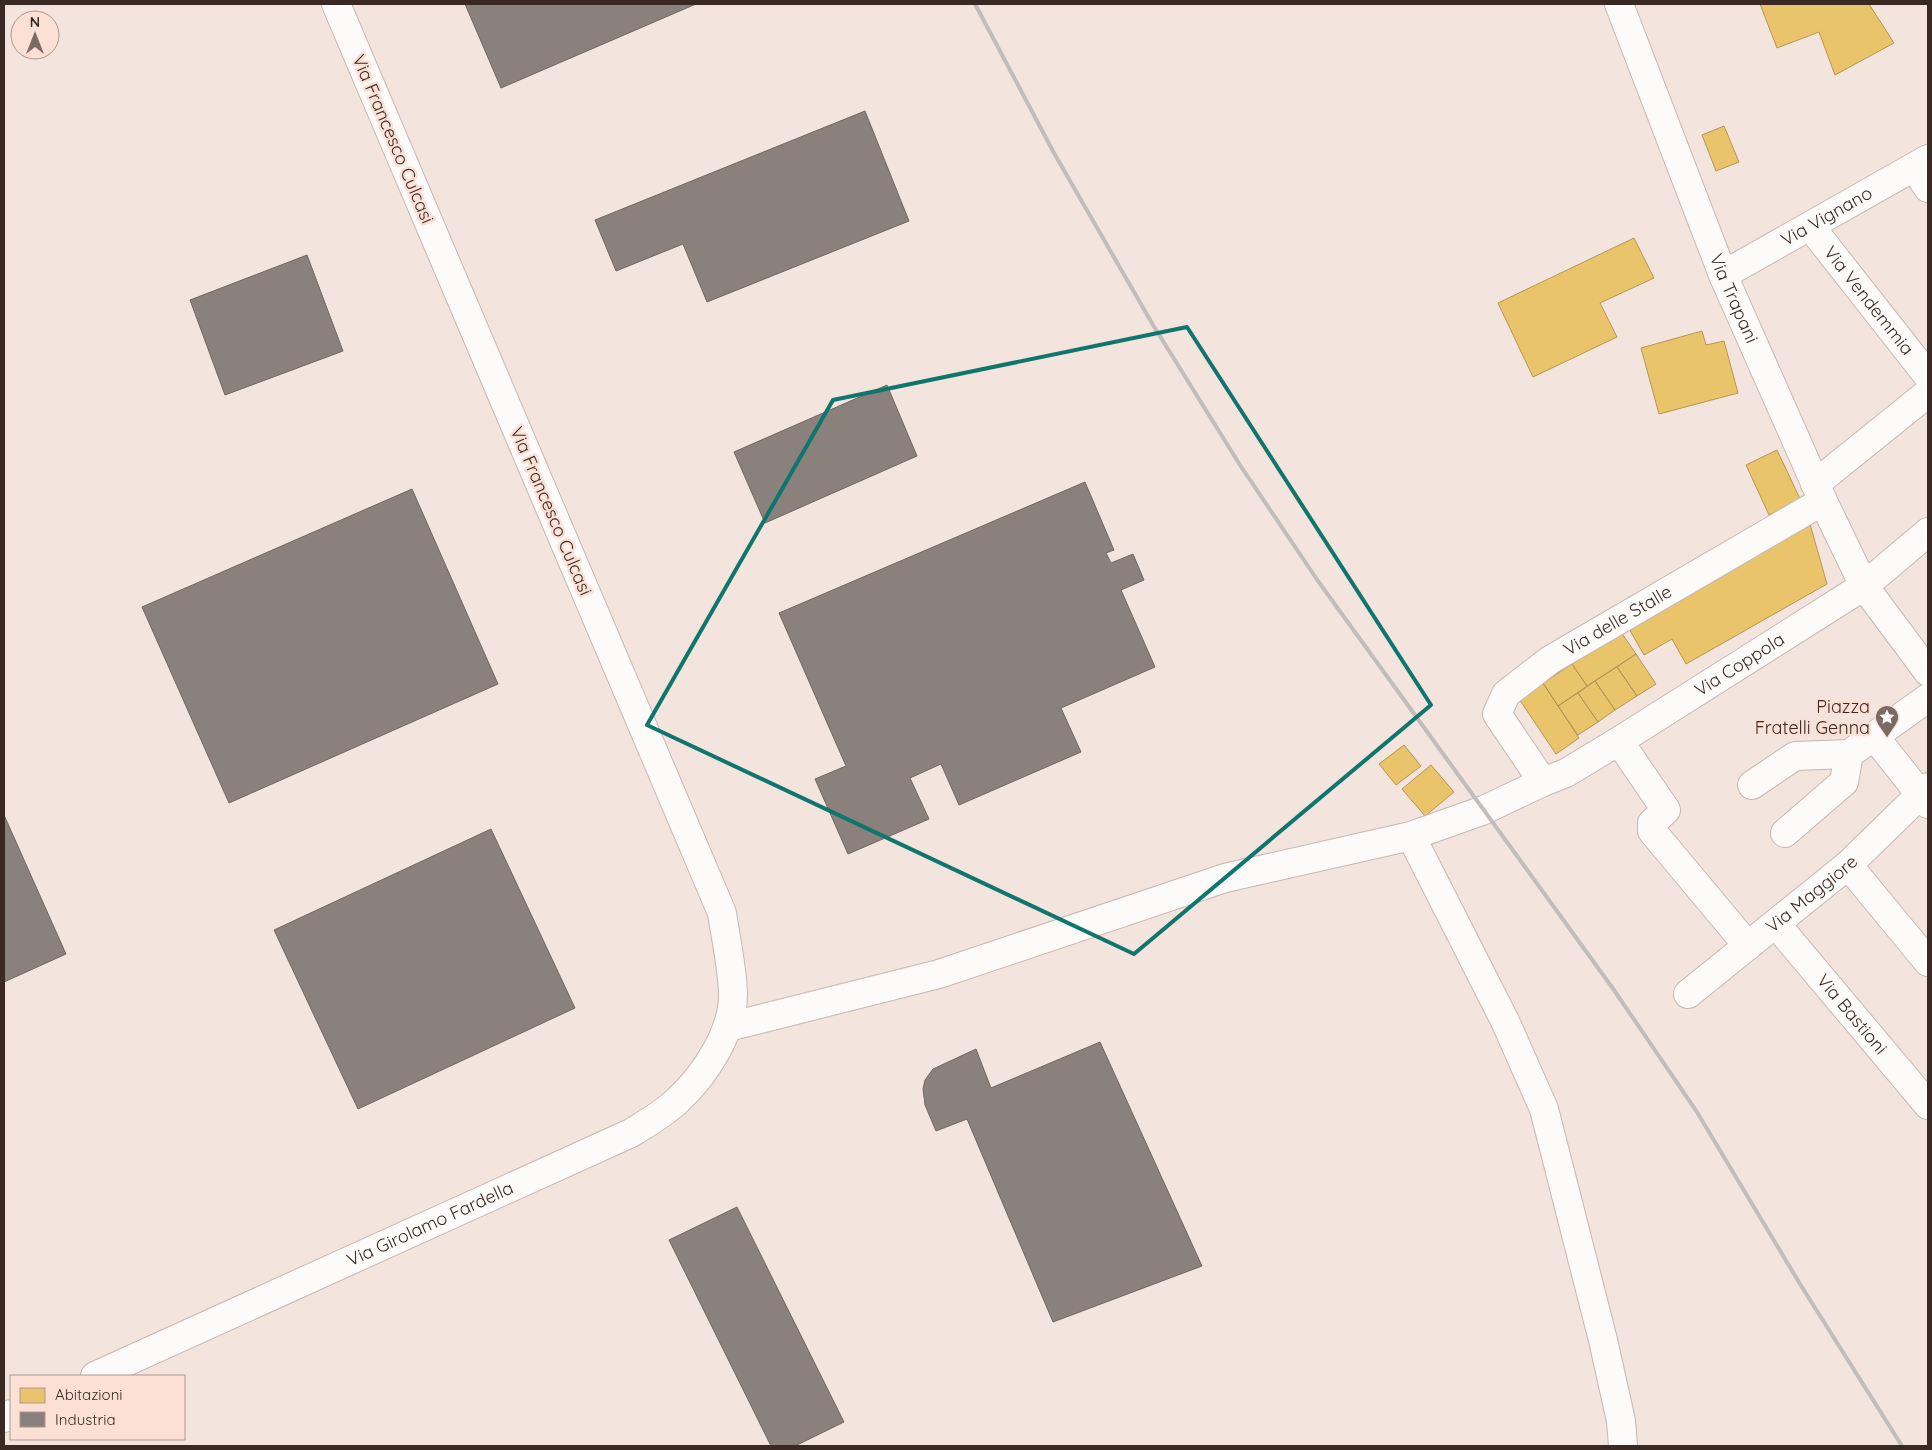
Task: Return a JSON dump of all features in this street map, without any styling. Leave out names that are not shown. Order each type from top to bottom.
[{"type":"street","name":"Via Francesco Culcasi","points":[[336,4],[722,913],[733,995],[728,1027]]},
{"type":"street","name":"Via Trapani","points":[[1620,4],[1723,275],[1819,493],[1864,586],[1928,672]]},
{"type":"street","name":"Via Vignano","points":[[1723,275],[1810,226],[1923,171]]},
{"type":"street","name":"Via Vendemmia","points":[[1810,226],[1928,376]]},
{"type":"street","name":"Via delle Stalle","points":[[1543,782],[1497,714],[1506,694],[1550,660],[1819,493],[1928,393]]},
{"type":"street","name":"Via Coppola","points":[[728,1027],[939,974],[1225,878],[1411,836],[1484,810],[1566,773],[1619,741],[1864,586],[1928,532]]},
{"type":"street","points":[[1752,785],[1795,756],[1849,754],[1928,698]]},
{"type":"street","points":[[1874,736],[1926,795]]},
{"type":"street","points":[[1619,741],[1666,810],[1652,823],[1652,831],[1748,946]]},
{"type":"street","points":[[1785,832],[1844,782],[1849,754]]},
{"type":"street","name":"Via Maggiore","points":[[1688,994],[1848,865],[1926,795]]},
{"type":"street","points":[[1411,836],[1505,1021],[1544,1109],[1605,1349],[1621,1421],[1623,1446]]},
{"type":"street","points":[[1848,865],[1928,962]]},
{"type":"street","name":"Via Bastioni","points":[[1776,924],[1928,1105]]},
{"type":"street","name":"Via Girolamo Fardella","points":[[97,1375],[631,1134],[678,1100],[711,1063],[728,1027]]},
{"type":"highlighted area","points":[[1187,327],[1431,705],[1134,954],[647,725],[833,400]]},
{"type":"building: Abitazioni","points":[[1760,4],[1869,4],[1894,43],[1835,75],[1819,32],[1777,48]]},
{"type":"building: Abitazioni","points":[[1724,126],[1739,162],[1716,171],[1702,135]]},
{"type":"building: Abitazioni","points":[[1634,238],[1654,278],[1600,303],[1617,337],[1533,377],[1498,303]]},
{"type":"building: Abitazioni","points":[[1702,331],[1706,345],[1724,341],[1738,393],[1659,414],[1641,348]]},
{"type":"building: Abitazioni","points":[[1777,450],[1801,501],[1769,515],[1746,465]]},
{"type":"building: Abitazioni","points":[[1810,524],[1827,584],[1686,664],[1672,639],[1644,655],[1628,627]]},
{"type":"building: Abitazioni","points":[[1621,632],[1636,654],[1587,686],[1572,664]]},
{"type":"building: Abitazioni","points":[[1636,654],[1656,684],[1637,696],[1617,667]]},
{"type":"building: Abitazioni","points":[[1572,664],[1587,686],[1558,706],[1543,683]]},
{"type":"building: Abitazioni","points":[[1617,667],[1637,696],[1615,710],[1595,681]]},
{"type":"building: Abitazioni","points":[[1595,681],[1615,710],[1598,722],[1578,693]]},
{"type":"building: Abitazioni","points":[[1543,683],[1579,738],[1556,754],[1517,696]]},
{"type":"building: Abitazioni","points":[[1578,693],[1598,722],[1578,735],[1558,706]]},
{"type":"building: Abitazioni","points":[[1404,745],[1421,766],[1396,785],[1379,764]]},
{"type":"building: Abitazioni","points":[[1431,765],[1454,792],[1425,816],[1402,789]]},
{"type":"building: Industria","points":[[465,4],[696,4],[501,88]]},
{"type":"building: Industria","points":[[865,111],[909,221],[707,302],[683,244],[616,271],[595,220]]},
{"type":"building: Industria","points":[[307,255],[343,351],[225,395],[190,300]]},
{"type":"building: Industria","points":[[887,385],[917,456],[765,523],[734,452]]},
{"type":"building: Industria","points":[[1085,482],[1114,550],[1106,553],[1111,563],[1133,554],[1144,580],[1121,590],[1155,667],[1061,708],[1081,752],[959,805],[941,764],[910,778],[929,819],[848,854],[815,779],[846,766],[779,613]]},
{"type":"building: Industria","points":[[412,489],[498,684],[229,803],[142,607]]},
{"type":"building: Industria","points":[[4,815],[66,954],[4,982]]},
{"type":"building: Industria","points":[[491,829],[575,1008],[358,1109],[274,930]]},
{"type":"building: Industria","points":[[1100,1042],[1202,1266],[1053,1322],[967,1119],[936,1131],[925,1105],[923,1089],[925,1080],[933,1069],[976,1049],[991,1088]]},
{"type":"building: Industria","points":[[737,1207],[844,1422],[795,1446],[771,1446],[669,1240]]},
{"type":"railway","points":[[975,4],[1054,153],[1153,325],[1240,465],[1318,581],[1614,990],[1697,1112],[1800,1284],[1902,1446]]},
{"type":"place","name":"Piazza Fratelli Genna","points":[[1887,738]]}]
